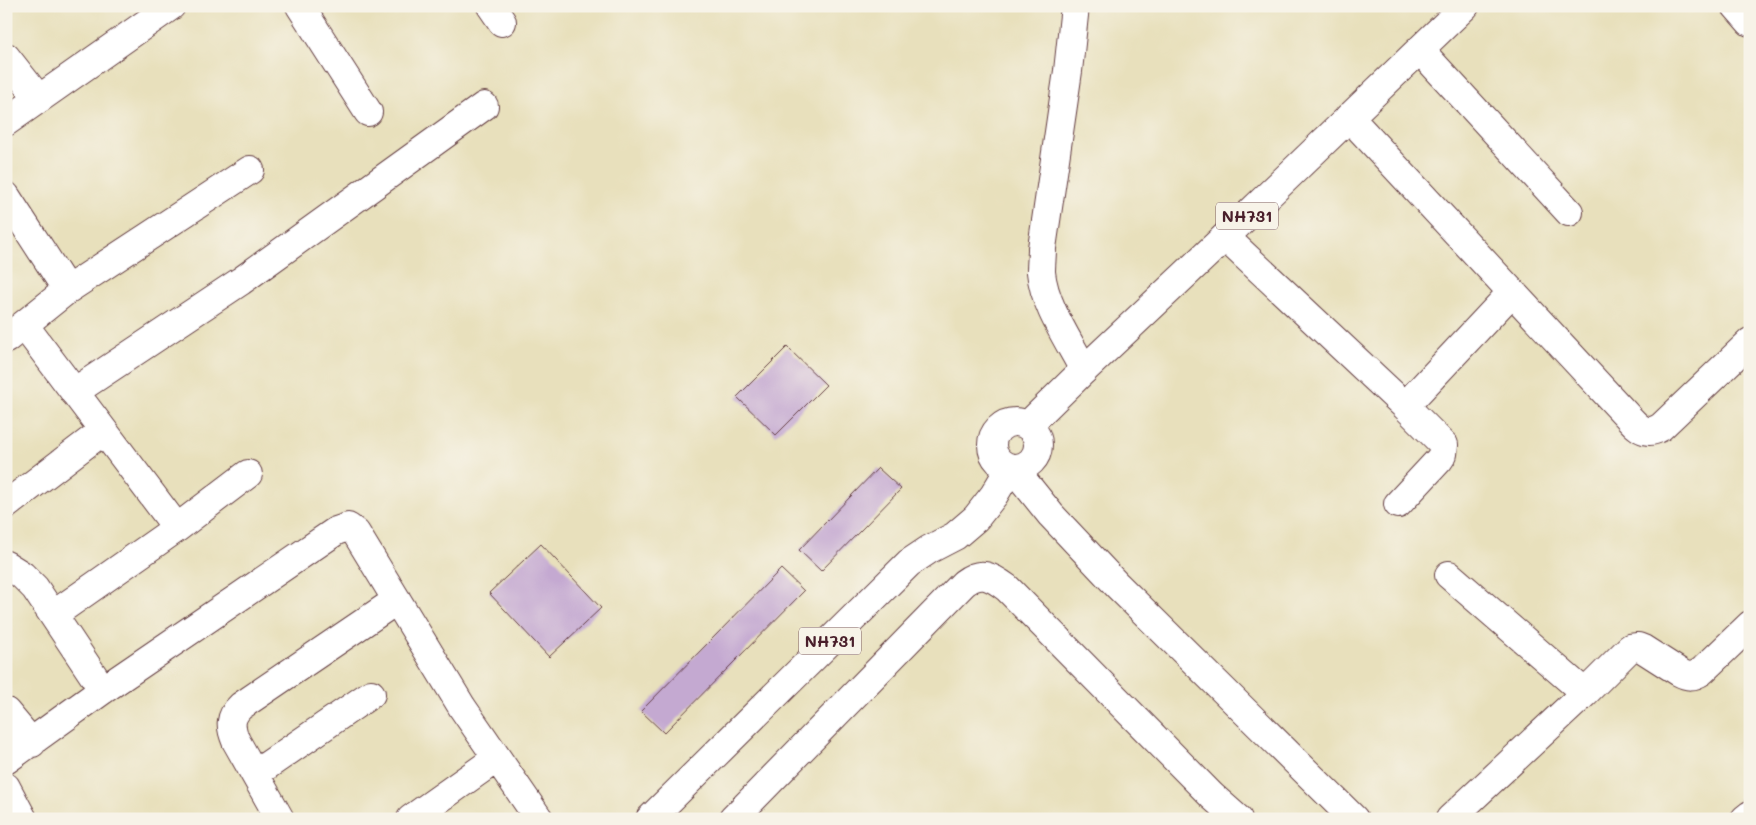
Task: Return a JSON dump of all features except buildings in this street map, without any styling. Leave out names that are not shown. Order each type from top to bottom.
[{"type":"main road","points":[[6,122],[171,6]]},
{"type":"main road","points":[[300,6],[368,112]]},
{"type":"main road","points":[[1075,6],[1068,71],[1042,248],[1042,273],[1045,291],[1053,310],[1084,370]]},
{"type":"main road","name":"NH731","points":[[1028,425],[1465,6]]},
{"type":"main road","points":[[1736,6],[1750,22]]},
{"type":"main road","points":[[1420,50],[1569,212]]},
{"type":"main road","points":[[6,57],[40,99]]},
{"type":"main road","points":[[74,392],[241,281],[484,106]]},
{"type":"main road","points":[[1349,117],[1638,428],[1649,432],[1661,428],[1750,342]]},
{"type":"main road","points":[[177,528],[74,392],[15,332],[67,290],[250,170]]},
{"type":"main road","points":[[6,196],[67,290]]},
{"type":"main road","points":[[1225,238],[1440,439],[1444,445],[1444,450],[1439,460],[1398,504]]},
{"type":"main road","points":[[1405,406],[1512,292]]},
{"type":"main road","points":[[1016,421],[1028,425],[1036,434],[1039,446],[1035,458],[1026,466],[1012,468],[1002,465],[994,456],[991,444],[995,432],[1004,424],[1016,421]]},
{"type":"main road","points":[[6,505],[103,430]]},
{"type":"main road","points":[[1012,468],[1051,515],[1117,585],[1354,819]]},
{"type":"main road","name":"NH731","points":[[650,819],[909,563],[930,548],[955,536],[976,518],[1012,468]]},
{"type":"main road","points":[[53,615],[177,528],[248,474]]},
{"type":"main road","points":[[6,760],[103,690],[340,529],[348,528],[356,533],[462,707],[539,819]]},
{"type":"main road","points":[[6,565],[28,580],[103,690]]},
{"type":"main road","points":[[1449,574],[1584,693]]},
{"type":"main road","points":[[733,819],[964,583],[973,577],[981,575],[989,576],[1007,588],[1212,796],[1238,819]]},
{"type":"main road","points":[[280,819],[231,730],[230,722],[235,711],[396,600]]},
{"type":"main road","points":[[1450,819],[1626,651],[1634,646],[1643,649],[1684,675],[1694,676],[1750,625]]},
{"type":"main road","points":[[255,774],[371,694]]},
{"type":"main road","points":[[6,712],[32,743]]},
{"type":"main road","points":[[411,819],[497,758]]},
{"type":"main road","points":[[6,787],[23,819]]},
{"type":"main road","points":[[1745,819],[1750,815]]}]
